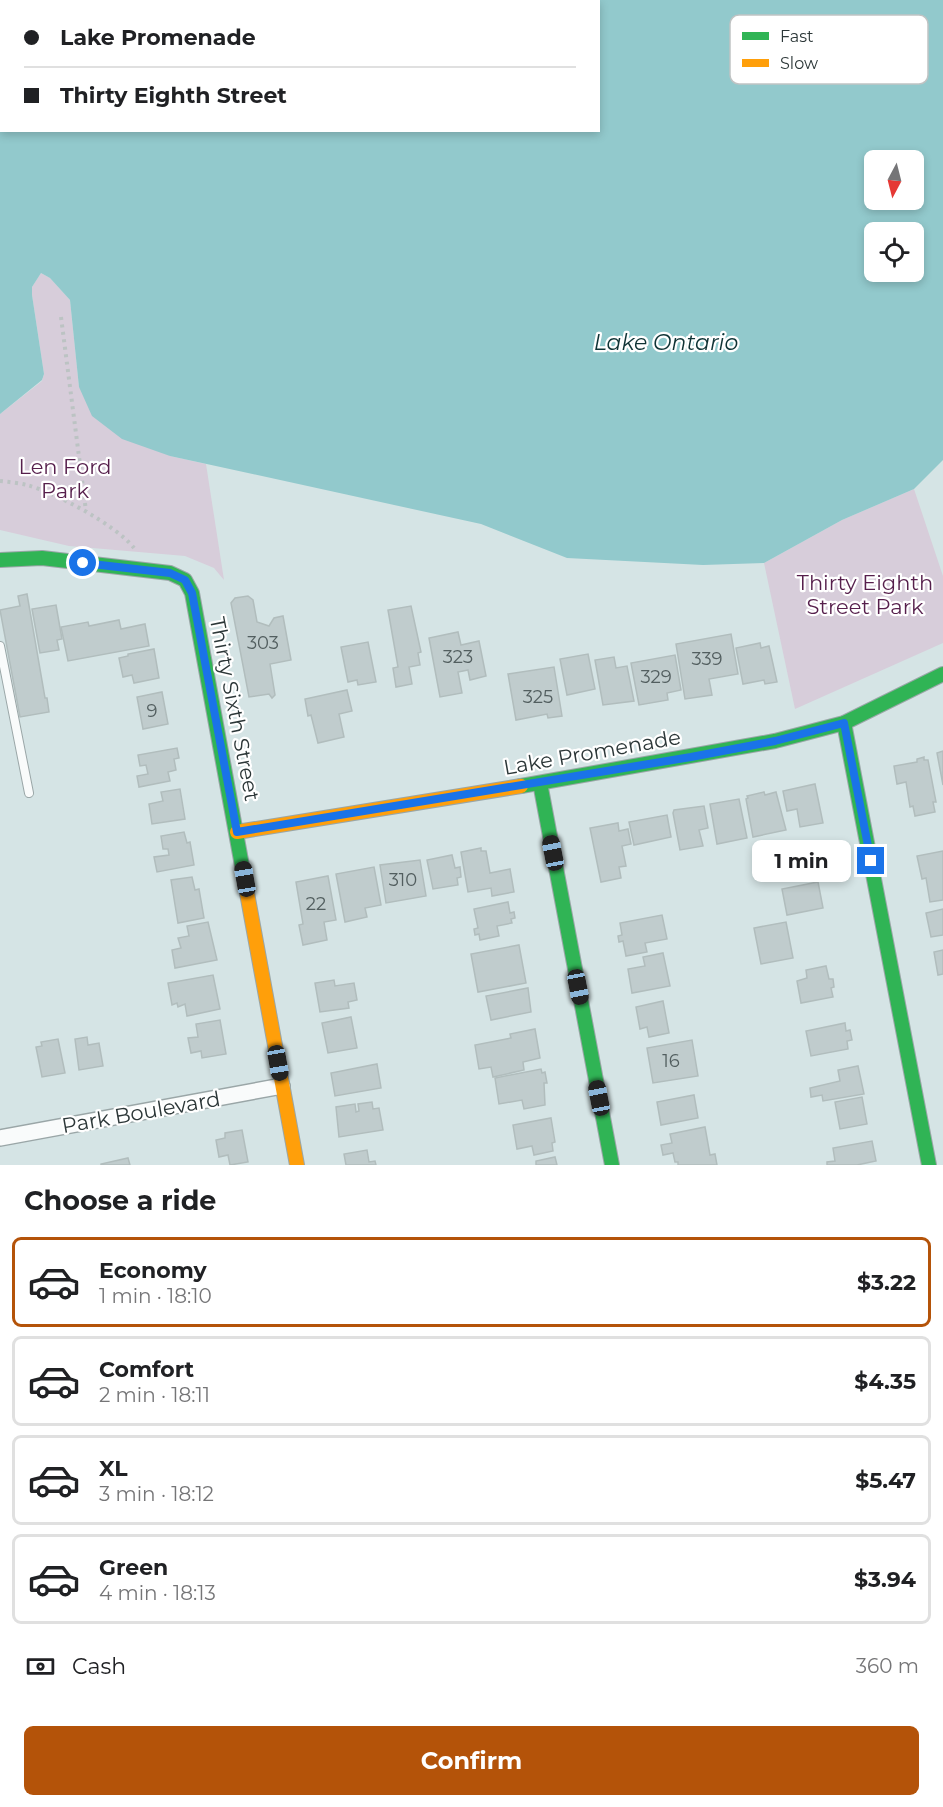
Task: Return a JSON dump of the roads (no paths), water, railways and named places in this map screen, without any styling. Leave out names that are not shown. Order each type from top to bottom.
[{"type":"street","name":"Thirty Sixth Street","points":[[0,560],[42,558],[170,573],[185,580],[192,593],[297,1165]]},
{"type":"street","name":"Lake Promenade","points":[[237,832],[540,783],[754,745],[844,723],[943,674]]},
{"type":"street","points":[[844,723],[929,1165]]},
{"type":"street","points":[[540,783],[612,1165]]},
{"type":"street","name":"Park Boulevard","points":[[0,1138],[282,1086]]},
{"type":"lane","points":[[0,646],[29,793]]},
{"type":"water","name":"Lake Ontario","points":[[600,0],[943,0],[943,460],[914,489],[842,520],[764,563],[703,565],[567,558],[481,524],[170,456],[122,439],[92,416],[79,387],[70,300],[50,278],[41,273],[32,287],[32,295],[44,374],[42,380],[0,414],[0,132],[600,132]]},
{"type":"park label","name":"Len Ford Park","points":[[65,478]]},
{"type":"park label","name":"Thirty Eighth Street Park","points":[[865,594]]}]
